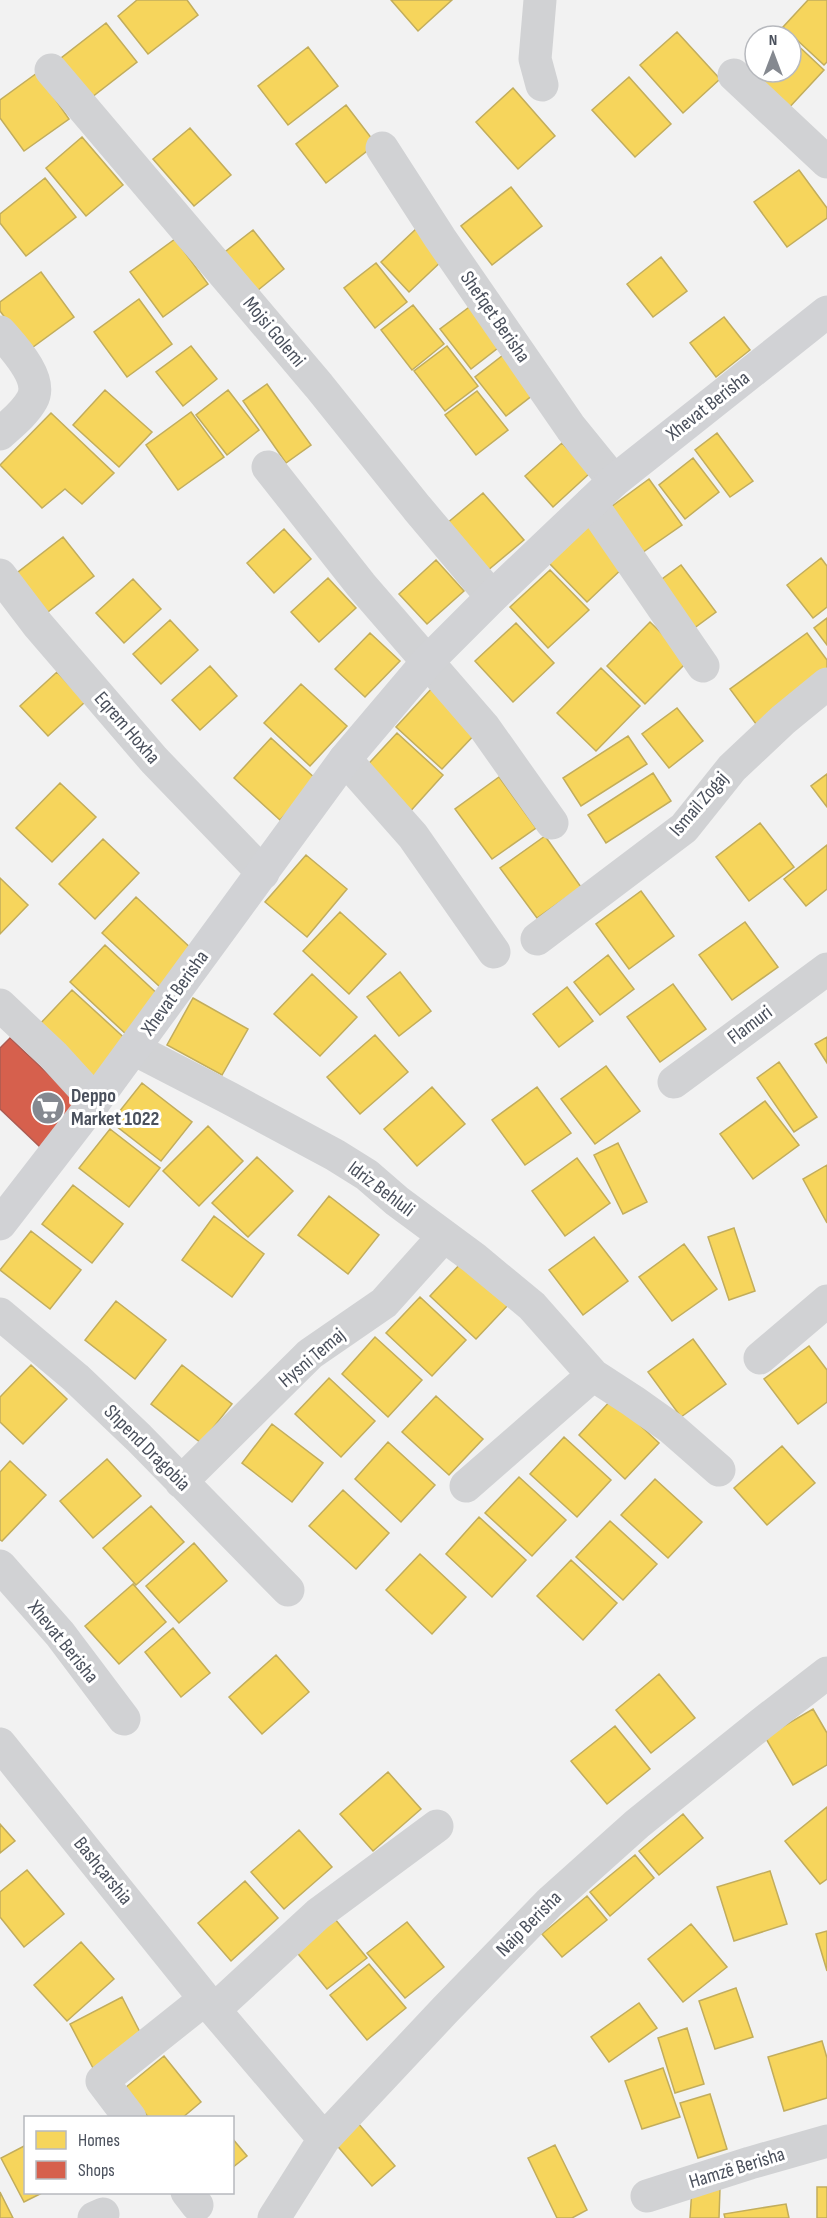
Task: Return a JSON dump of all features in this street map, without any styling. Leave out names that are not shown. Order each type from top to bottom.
[{"type":"street","points":[[540,0],[535,59],[542,85]]},
{"type":"street","name":"Mojsi Golemi","points":[[51,70],[312,377],[492,597]]},
{"type":"street","points":[[734,75],[827,162]]},
{"type":"street","name":"Shefqet Berisha","points":[[382,148],[440,238],[571,429],[602,492]]},
{"type":"street","name":"Xhevat Berisha","points":[[0,1224],[134,1049],[345,759],[428,661],[602,492],[827,312]]},
{"type":"street","points":[[0,332],[27,366],[35,386],[33,399],[0,434]]},
{"type":"street","points":[[268,468],[361,585],[484,727],[552,823]]},
{"type":"street","points":[[602,492],[703,666]]},
{"type":"street","name":"Eqrem Hoxha","points":[[0,575],[38,625],[154,760],[263,873]]},
{"type":"street","name":"Ismail Zogaj","points":[[537,939],[684,828],[732,768],[783,720],[827,684]]},
{"type":"street","points":[[345,759],[412,836],[494,952]]},
{"type":"street","name":"Flamuri","points":[[675,1082],[827,969]]},
{"type":"street","points":[[0,1005],[53,1055],[95,1101]]},
{"type":"street","name":"Idriz Behluli","points":[[134,1049],[335,1155],[367,1175],[532,1306],[593,1376],[671,1428],[719,1470]]},
{"type":"street","name":"Hysni Temaj","points":[[181,1482],[310,1354],[384,1303],[444,1236]]},
{"type":"street","points":[[760,1358],[827,1301]]},
{"type":"street","name":"Shpend Dragobia","points":[[0,1314],[76,1378],[288,1590]]},
{"type":"street","points":[[466,1486],[593,1376]]},
{"type":"street","name":"Xhevat Berisha","points":[[0,1566],[60,1634],[124,1719]]},
{"type":"street","name":"Naip Berisha","points":[[274,2218],[324,2139],[550,1902],[638,1824],[827,1673]]},
{"type":"street","name":"Bashçarshia","points":[[0,1744],[209,2004],[324,2139]]},
{"type":"street","points":[[128,2116],[102,2081],[209,2004],[318,1914],[437,1826]]},
{"type":"street","name":"Hamzë Berisha","points":[[647,2196],[827,2141]]},
{"type":"building: Homes","points":[[137,0],[187,0],[198,15],[148,54],[118,16]]},
{"type":"building: Homes","points":[[391,0],[452,0],[418,31]]},
{"type":"building: Homes","points":[[808,0],[827,0],[827,62],[824,65],[803,46],[803,24],[786,24]]},
{"type":"building: Homes","points":[[106,23],[137,62],[87,101],[56,62]]},
{"type":"building: Homes","points":[[677,32],[720,79],[683,113],[640,65]]},
{"type":"building: Homes","points":[[308,47],[338,86],[288,125],[258,86]]},
{"type":"building: Homes","points":[[803,50],[824,70],[786,111],[757,84],[803,84]]},
{"type":"building: Homes","points":[[37,73],[69,119],[24,151],[0,118],[0,100]]},
{"type":"building: Homes","points":[[629,77],[671,124],[635,157],[592,110]]},
{"type":"building: Homes","points":[[513,88],[555,136],[518,169],[476,122]]},
{"type":"building: Homes","points":[[346,105],[376,144],[326,183],[296,144]]},
{"type":"building: Homes","points":[[190,128],[231,175],[194,206],[153,159]]},
{"type":"building: Homes","points":[[82,137],[123,185],[86,216],[46,168]]},
{"type":"building: Homes","points":[[799,170],[827,208],[827,218],[787,247],[754,202]]},
{"type":"building: Homes","points":[[45,178],[76,217],[26,256],[0,223],[0,214]]},
{"type":"building: Homes","points":[[511,187],[542,226],[492,265],[461,226]]},
{"type":"building: Homes","points":[[418,227],[446,257],[409,292],[381,262]]},
{"type":"building: Homes","points":[[253,230],[284,269],[252,295],[221,255]]},
{"type":"building: Homes","points":[[175,239],[208,284],[163,317],[130,272]]},
{"type":"building: Homes","points":[[661,257],[687,291],[653,317],[627,284]]},
{"type":"building: Homes","points":[[376,263],[407,302],[375,328],[344,288]]},
{"type":"building: Homes","points":[[41,272],[74,317],[29,350],[0,311],[0,302]]},
{"type":"building: Homes","points":[[139,299],[172,344],[127,377],[94,332]]},
{"type":"building: Homes","points":[[413,305],[444,344],[412,370],[381,330]]},
{"type":"building: Homes","points":[[472,305],[503,344],[471,369],[440,329]]},
{"type":"building: Homes","points":[[724,317],[750,350],[716,377],[690,343]]},
{"type":"building: Homes","points":[[191,346],[217,379],[183,406],[156,372]]},
{"type":"building: Homes","points":[[447,346],[478,386],[445,411],[414,371]]},
{"type":"building: Homes","points":[[507,352],[538,391],[506,416],[475,377]]},
{"type":"building: Homes","points":[[267,384],[311,445],[286,463],[243,401]]},
{"type":"building: Homes","points":[[105,390],[152,432],[119,467],[73,425]]},
{"type":"building: Homes","points":[[228,390],[259,430],[227,455],[196,415]]},
{"type":"building: Homes","points":[[477,391],[508,430],[476,455],[445,415]]},
{"type":"building: Homes","points":[[191,412],[224,457],[178,490],[146,445]]},
{"type":"building: Homes","points":[[51,413],[114,473],[82,504],[65,489],[42,508],[0,465]]},
{"type":"building: Homes","points":[[717,433],[753,481],[730,497],[695,450]]},
{"type":"building: Homes","points":[[562,443],[590,473],[553,507],[525,476]]},
{"type":"building: Homes","points":[[693,458],[719,492],[685,519],[659,485]]},
{"type":"building: Homes","points":[[649,479],[682,525],[636,557],[604,512]]},
{"type":"building: Homes","points":[[483,493],[524,540],[487,571],[446,524]]},
{"type":"building: Homes","points":[[589,523],[627,564],[587,602],[548,562]]},
{"type":"building: Homes","points":[[284,529],[311,559],[274,593],[247,563]]},
{"type":"building: Homes","points":[[63,537],[94,576],[44,615],[13,576]]},
{"type":"building: Homes","points":[[821,558],[827,566],[827,607],[813,618],[787,585]]},
{"type":"building: Homes","points":[[436,560],[464,591],[427,624],[399,594]]},
{"type":"building: Homes","points":[[681,565],[716,612],[693,629],[658,582]]},
{"type":"building: Homes","points":[[550,570],[589,610],[548,648],[510,607]]},
{"type":"building: Homes","points":[[328,578],[356,608],[319,642],[291,612]]},
{"type":"building: Homes","points":[[133,579],[161,609],[124,643],[96,613]]},
{"type":"building: Homes","points":[[827,618],[827,645],[814,628]]},
{"type":"building: Homes","points":[[170,620],[198,650],[161,684],[133,654]]},
{"type":"building: Homes","points":[[650,622],[689,660],[645,704],[607,666]]},
{"type":"building: Homes","points":[[516,623],[554,663],[513,702],[475,661]]},
{"type":"building: Homes","points":[[370,633],[400,661],[365,697],[335,669]]},
{"type":"building: Homes","points":[[807,633],[827,660],[827,678],[759,728],[730,689]]},
{"type":"building: Homes","points":[[210,666],[237,696],[200,730],[172,700]]},
{"type":"building: Homes","points":[[601,668],[640,706],[596,751],[557,713]]},
{"type":"building: Homes","points":[[57,672],[85,702],[48,736],[20,706]]},
{"type":"building: Homes","points":[[301,684],[347,726],[310,766],[264,723]]},
{"type":"building: Homes","points":[[433,687],[479,730],[442,769],[396,727]]},
{"type":"building: Homes","points":[[677,708],[703,741],[669,768],[642,734]]},
{"type":"building: Homes","points":[[397,733],[443,775],[407,815],[360,773]]},
{"type":"building: Homes","points":[[628,736],[647,764],[581,806],[563,778]]},
{"type":"building: Homes","points":[[271,738],[317,780],[280,820],[234,778]]},
{"type":"building: Homes","points":[[653,773],[671,801],[606,843],[588,815]]},
{"type":"building: Homes","points":[[827,774],[827,807],[811,786]]},
{"type":"building: Homes","points":[[499,777],[536,828],[492,859],[455,809]]},
{"type":"building: Homes","points":[[60,783],[96,817],[52,862],[16,828]]},
{"type":"building: Homes","points":[[760,823],[794,867],[749,901],[716,857]]},
{"type":"building: Homes","points":[[545,836],[581,887],[537,918],[500,868]]},
{"type":"building: Homes","points":[[103,839],[139,873],[95,919],[59,884]]},
{"type":"building: Homes","points":[[827,845],[827,889],[806,906],[784,879]]},
{"type":"building: Homes","points":[[306,855],[347,889],[307,937],[265,902]]},
{"type":"building: Homes","points":[[0,878],[28,905],[0,934]]},
{"type":"building: Homes","points":[[641,891],[674,936],[629,969],[596,924]]},
{"type":"building: Homes","points":[[136,897],[194,951],[160,987],[102,933]]},
{"type":"building: Homes","points":[[340,912],[386,954],[349,994],[303,951]]},
{"type":"building: Homes","points":[[745,922],[778,967],[732,1000],[699,955]]},
{"type":"building: Homes","points":[[105,945],[163,999],[128,1036],[70,982]]},
{"type":"building: Homes","points":[[608,955],[634,989],[600,1015],[574,982]]},
{"type":"building: Homes","points":[[400,972],[431,1011],[399,1036],[367,997]]},
{"type":"building: Homes","points":[[312,974],[357,1017],[320,1056],[274,1014]]},
{"type":"building: Homes","points":[[673,984],[706,1029],[660,1062],[627,1017]]},
{"type":"building: Homes","points":[[567,987],[593,1021],[559,1047],[533,1014]]},
{"type":"building: Homes","points":[[72,990],[131,1044],[96,1080],[38,1026]]},
{"type":"building: Homes","points":[[193,998],[248,1029],[222,1075],[167,1045]]},
{"type":"building: Homes","points":[[375,1035],[408,1072],[360,1114],[327,1077]]},
{"type":"building: Homes","points":[[827,1037],[827,1063],[815,1044]]},
{"type":"building: Homes","points":[[779,1062],[817,1117],[794,1132],[757,1078]]},
{"type":"building: Homes","points":[[606,1066],[640,1111],[595,1144],[561,1099]]},
{"type":"building: Homes","points":[[142,1083],[192,1122],[161,1161],[111,1122]]},
{"type":"building: Homes","points":[[432,1087],[465,1124],[417,1166],[384,1129]]},
{"type":"building: Homes","points":[[537,1087],[571,1133],[525,1165],[492,1120]]},
{"type":"building: Homes","points":[[765,1101],[799,1145],[753,1179],[720,1134]]},
{"type":"building: Homes","points":[[208,1126],[243,1161],[199,1206],[163,1171]]},
{"type":"building: Homes","points":[[110,1129],[160,1168],[129,1207],[79,1168]]},
{"type":"building: Homes","points":[[618,1143],[647,1202],[623,1214],[594,1155]]},
{"type":"building: Homes","points":[[257,1157],[293,1191],[248,1237],[212,1203]]},
{"type":"building: Homes","points":[[577,1158],[610,1203],[565,1236],[532,1191]]},
{"type":"building: Homes","points":[[827,1165],[827,1223],[803,1179]]},
{"type":"building: Homes","points":[[73,1185],[123,1224],[92,1263],[42,1224]]},
{"type":"building: Homes","points":[[329,1196],[379,1235],[348,1274],[298,1235]]},
{"type":"building: Homes","points":[[214,1216],[264,1254],[232,1297],[182,1260]]},
{"type":"building: Homes","points":[[734,1228],[755,1291],[729,1300],[708,1237]]},
{"type":"building: Homes","points":[[31,1231],[81,1270],[50,1309],[0,1270]]},
{"type":"building: Homes","points":[[594,1237],[628,1281],[583,1315],[549,1270]]},
{"type":"building: Homes","points":[[684,1244],[717,1289],[672,1321],[639,1277]]},
{"type":"building: Homes","points":[[464,1260],[510,1303],[476,1339],[430,1296]]},
{"type":"building: Homes","points":[[420,1297],[466,1340],[432,1376],[386,1333]]},
{"type":"building: Homes","points":[[116,1301],[166,1340],[135,1379],[85,1340]]},
{"type":"building: Homes","points":[[375,1337],[422,1380],[388,1417],[342,1374]]},
{"type":"building: Homes","points":[[693,1339],[726,1384],[681,1417],[648,1372]]},
{"type":"building: Homes","points":[[809,1346],[827,1370],[827,1402],[798,1424],[764,1379]]},
{"type":"building: Homes","points":[[31,1365],[67,1399],[23,1444],[0,1422],[0,1397]]},
{"type":"building: Homes","points":[[182,1365],[232,1404],[201,1443],[151,1404]]},
{"type":"building: Homes","points":[[329,1378],[375,1421],[341,1457],[295,1414]]},
{"type":"building: Homes","points":[[436,1396],[483,1439],[449,1475],[402,1432]]},
{"type":"building: Homes","points":[[612,1399],[659,1443],[625,1479],[579,1435]]},
{"type":"building: Homes","points":[[272,1424],[323,1463],[292,1502],[242,1463]]},
{"type":"building: Homes","points":[[564,1437],[611,1480],[577,1517],[530,1474]]},
{"type":"building: Homes","points":[[388,1442],[435,1485],[401,1522],[355,1479]]},
{"type":"building: Homes","points":[[782,1446],[815,1483],[767,1525],[734,1488]]},
{"type":"building: Homes","points":[[107,1459],[141,1496],[93,1538],[60,1501]]},
{"type":"building: Homes","points":[[10,1461],[46,1495],[2,1541],[0,1540],[0,1472]]},
{"type":"building: Homes","points":[[519,1477],[566,1520],[532,1556],[485,1513]]},
{"type":"building: Homes","points":[[655,1479],[702,1522],[668,1558],[621,1515]]},
{"type":"building: Homes","points":[[343,1490],[389,1533],[356,1569],[309,1526]]},
{"type":"building: Homes","points":[[151,1506],[184,1542],[136,1585],[103,1548]]},
{"type":"building: Homes","points":[[479,1517],[526,1560],[492,1597],[446,1554]]},
{"type":"building: Homes","points":[[610,1521],[657,1564],[623,1600],[576,1557]]},
{"type":"building: Homes","points":[[194,1543],[227,1581],[179,1623],[146,1586]]},
{"type":"building: Homes","points":[[420,1554],[466,1597],[432,1634],[386,1590]]},
{"type":"building: Homes","points":[[571,1560],[617,1603],[583,1640],[537,1596]]},
{"type":"building: Homes","points":[[133,1584],[166,1622],[119,1664],[85,1626]]},
{"type":"building: Homes","points":[[173,1628],[210,1673],[181,1697],[145,1652]]},
{"type":"building: Homes","points":[[276,1655],[309,1692],[262,1734],[229,1697]]},
{"type":"building: Homes","points":[[659,1674],[695,1718],[651,1753],[616,1710]]},
{"type":"building: Homes","points":[[813,1709],[827,1733],[827,1765],[793,1785],[765,1737]]},
{"type":"building: Homes","points":[[615,1726],[650,1769],[607,1804],[571,1761]]},
{"type":"building: Homes","points":[[388,1772],[421,1809],[373,1851],[340,1814]]},
{"type":"building: Homes","points":[[827,1807],[827,1879],[820,1884],[785,1841]]},
{"type":"building: Homes","points":[[683,1814],[703,1838],[659,1875],[639,1851]]},
{"type":"building: Homes","points":[[0,1824],[15,1841],[0,1853]]},
{"type":"building: Homes","points":[[299,1830],[332,1867],[284,1909],[251,1872]]},
{"type":"building: Homes","points":[[635,1855],[654,1878],[610,1916],[590,1892]]},
{"type":"building: Homes","points":[[27,1870],[64,1914],[24,1947],[0,1917],[0,1892]]},
{"type":"building: Homes","points":[[770,1871],[787,1924],[734,1941],[717,1887]]},
{"type":"building: Homes","points":[[245,1881],[278,1918],[231,1961],[198,1923]]},
{"type":"building: Homes","points":[[587,1896],[607,1920],[562,1957],[542,1934]]},
{"type":"building: Homes","points":[[330,1913],[367,1958],[327,1989],[290,1944]]},
{"type":"building: Homes","points":[[407,1922],[444,1967],[405,1998],[367,1953]]},
{"type":"building: Homes","points":[[691,1924],[727,1967],[683,2002],[648,1959]]},
{"type":"building: Homes","points":[[827,1931],[827,1971],[816,1934]]},
{"type":"building: Homes","points":[[81,1942],[114,1979],[67,2021],[34,1985]]},
{"type":"building: Homes","points":[[369,1964],[406,2008],[367,2040],[330,1995]]},
{"type":"building: Homes","points":[[736,1988],[753,2037],[715,2049],[699,2001]]},
{"type":"building: Homes","points":[[122,1997],[145,2042],[93,2068],[70,2024]]},
{"type":"building: Homes","points":[[639,2003],[657,2028],[609,2062],[591,2037]]},
{"type":"building: Homes","points":[[687,2028],[704,2084],[675,2093],[658,2038]]},
{"type":"building: Homes","points":[[822,2041],[827,2058],[827,2098],[784,2111],[768,2057]]},
{"type":"building: Homes","points":[[164,2056],[201,2102],[184,2116],[147,2116],[125,2088]]},
{"type":"building: Homes","points":[[663,2068],[680,2117],[642,2129],[625,2081]]},
{"type":"building: Homes","points":[[710,2094],[727,2149],[698,2158],[680,2103]]},
{"type":"building: Homes","points":[[357,2122],[395,2166],[372,2186],[334,2142]]},
{"type":"building: Homes","points":[[234,2140],[247,2156],[234,2166]]},
{"type":"building: Homes","points":[[555,2145],[587,2210],[572,2218],[557,2218],[528,2158]]},
{"type":"building: Homes","points":[[24,2146],[24,2194],[40,2194],[24,2202],[1,2158]]},
{"type":"building: Homes","points":[[817,2187],[827,2187],[827,2218],[817,2218]]},
{"type":"building: Homes","points":[[692,2188],[720,2188],[719,2218],[690,2218]]},
{"type":"building: Homes","points":[[0,2192],[13,2218],[0,2218]]},
{"type":"building: Homes","points":[[786,2204],[789,2218],[725,2218],[724,2214]]},
{"type":"building: Shops","points":[[10,1038],[80,1104],[40,1147],[0,1109],[0,1048]]},
{"type":"place","name":"Deppo Market 1022","points":[[48,1108]]}]
